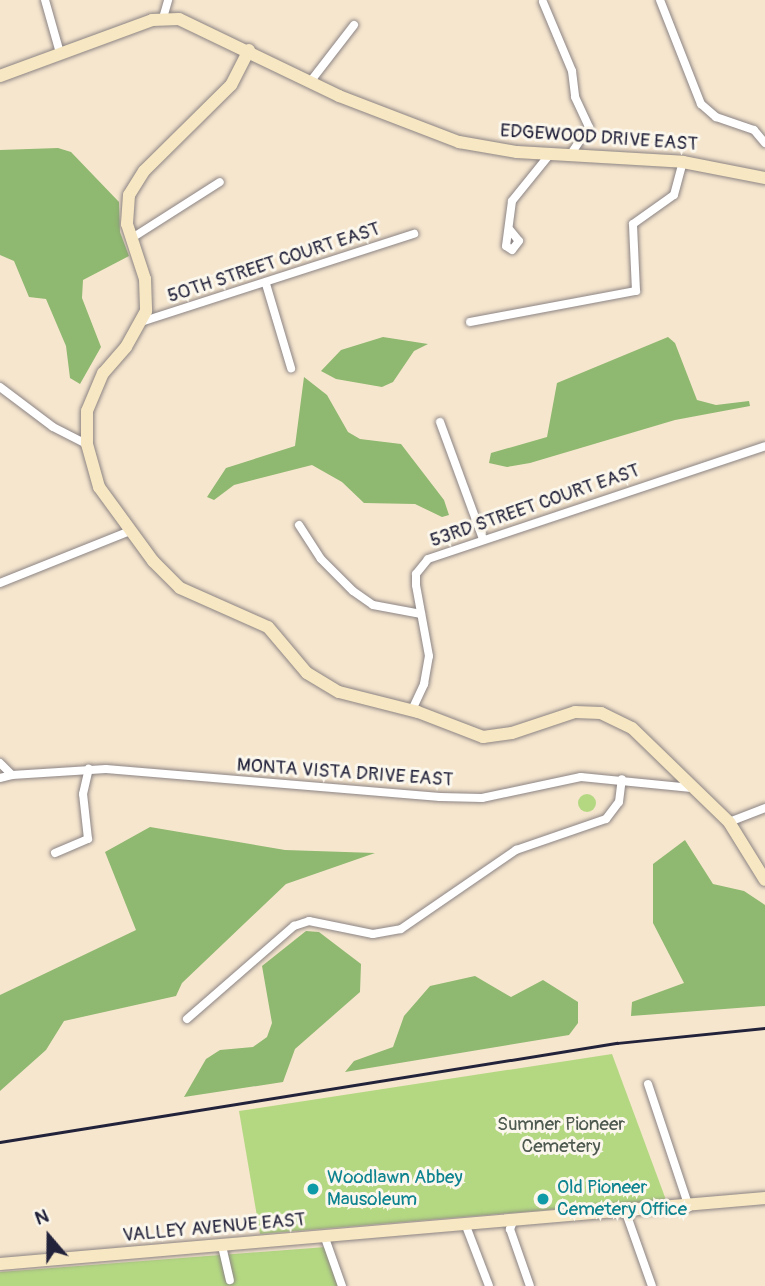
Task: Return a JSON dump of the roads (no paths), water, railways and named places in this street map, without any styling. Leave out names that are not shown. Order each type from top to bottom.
[{"type":"street","points":[[45,0],[60,54]]},
{"type":"street","points":[[0,76],[163,18],[167,0]]},
{"type":"street","points":[[660,0],[701,104],[716,117],[754,130],[765,143]]},
{"type":"street","points":[[543,2],[572,71],[575,97],[589,127],[570,155]]},
{"type":"street","name":"EDGEWOOD DRIVE EAST","points":[[163,18],[189,21],[310,82],[459,142],[550,154],[683,162],[765,178]]},
{"type":"street","points":[[310,82],[354,25]]},
{"type":"street","points":[[249,50],[231,85],[139,177],[128,207],[132,238],[145,279],[144,321],[92,395],[87,443],[95,479],[130,531],[180,588],[268,627],[314,678],[339,692],[412,710],[483,737],[512,733],[562,714],[601,713],[650,741],[691,788],[729,822],[765,880]]},
{"type":"street","points":[[510,230],[515,195],[550,154]]},
{"type":"street","points":[[470,322],[636,291],[633,224],[674,195],[683,162]]},
{"type":"street","points":[[132,238],[220,182]]},
{"type":"street","name":"50TH STREET COURT EAST","points":[[144,321],[266,284],[414,234]]},
{"type":"street","points":[[266,284],[291,368]]},
{"type":"street","points":[[0,387],[53,427],[87,443]]},
{"type":"street","points":[[440,422],[483,539]]},
{"type":"street","name":"53RD STREET COURT EAST","points":[[412,710],[424,684],[429,656],[416,585],[420,566],[435,555],[765,446]]},
{"type":"street","points":[[299,525],[321,559],[353,591],[373,604],[421,614]]},
{"type":"street","points":[[0,583],[130,531]]},
{"type":"street","points":[[0,763],[12,775]]},
{"type":"street","points":[[55,853],[88,839],[83,794],[89,769]]},
{"type":"street","name":"MONTA VISTA DRIVE EAST","points":[[12,775],[89,769],[467,798],[581,777],[691,788]]},
{"type":"street","points":[[0,778],[12,775]]},
{"type":"street","points":[[187,1019],[294,926],[309,921],[373,934],[401,929],[516,850],[606,819],[619,802],[622,779]]},
{"type":"street","points":[[729,822],[765,808]]},
{"type":"street","points":[[648,1084],[689,1208]]},
{"type":"street","name":"VALLEY AVENUE EAST","points":[[0,1264],[689,1208],[765,1198]]},
{"type":"street","points":[[626,1213],[652,1286]]},
{"type":"street","points":[[513,1222],[510,1229],[530,1286]]},
{"type":"street","points":[[466,1226],[489,1286]]},
{"type":"street","points":[[325,1238],[342,1286]]},
{"type":"street","points":[[222,1246],[230,1280]]},
{"type":"railway","points":[[0,1142],[617,1043],[765,1028]]},
{"type":"place","name":"Woodlawn Abbey Mausoleum","points":[[313,1189]]},
{"type":"place","name":"Old Pioneer Cemetery Office","points":[[543,1199]]},
{"type":"park label","name":"Sumner Pioneer Cemetery","points":[[561,1136]]}]
